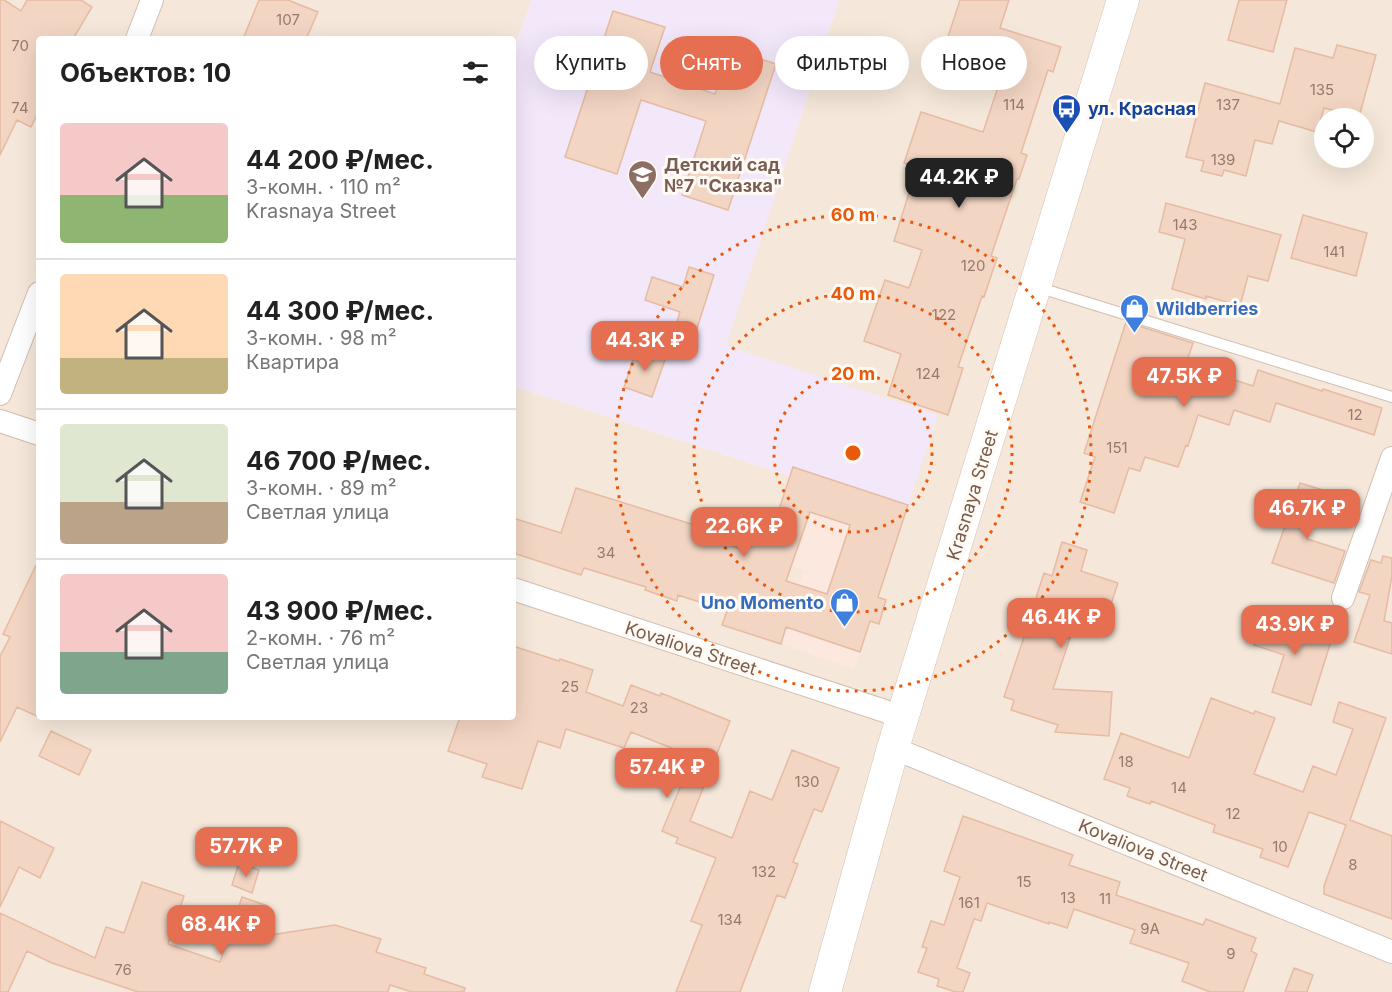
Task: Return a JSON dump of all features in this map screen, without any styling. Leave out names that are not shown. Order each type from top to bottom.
[{"type":"street","points":[[138,36],[152,0]]},
{"type":"street","name":"Krasnaya Street","points":[[825,992],[893,748],[1123,0]]},
{"type":"street","points":[[0,392],[36,301]]},
{"type":"street","points":[[0,421],[36,433]]},
{"type":"street","points":[[1343,598],[1392,458]]},
{"type":"street","name":"Kovaliova Street","points":[[516,590],[903,717]]},
{"type":"street","name":"Kovaliova Street","points":[[893,748],[1392,952]]},
{"type":"lane","points":[[1036,286],[1392,397]]},
{"type":"shaded area","points":[[0,0],[532,0],[516,44],[516,36],[36,36],[36,720],[516,720],[516,387],[790,476],[763,556],[805,570],[781,644],[870,621],[878,624],[878,597],[937,416],[725,346],[809,90],[909,90],[909,36],[827,36],[839,0],[1111,0],[814,992],[0,992]]},
{"type":"shaded area","name":"Детский сад №7 \"Сказка\"","points":[[532,0],[839,0],[827,36],[775,36],[775,90],[810,90],[726,346],[938,415],[908,505],[793,467],[790,476],[516,387],[516,44]]},
{"type":"shaded area","points":[[1135,0],[1392,0],[1392,992],[839,992],[902,766]]},
{"type":"shaded area","points":[[793,467],[908,505],[878,597],[886,600],[879,624],[870,621],[854,669],[781,644],[805,570],[763,557]]},
{"type":"building","points":[[0,0],[4,0],[21,11],[27,0],[81,0],[92,7],[75,36],[36,36],[36,117],[31,127],[17,120],[0,155]]},
{"type":"building","points":[[259,0],[288,0],[318,12],[307,36],[244,36]]},
{"type":"building","points":[[960,0],[1009,0],[1000,28],[1026,36],[948,36]]},
{"type":"building","points":[[1239,0],[1287,0],[1273,52],[1228,40]]},
{"type":"building","points":[[613,11],[665,27],[660,36],[650,72],[660,75],[660,90],[703,90],[715,94],[716,90],[763,90],[763,60],[775,64],[728,210],[682,195],[706,121],[641,100],[617,174],[565,157],[587,90],[648,90],[648,36],[605,36]]},
{"type":"building","points":[[1027,36],[1061,47],[1053,72],[1048,70],[1021,153],[1027,155],[991,256],[997,258],[958,367],[963,368],[948,415],[888,395],[901,354],[864,341],[885,280],[909,288],[922,250],[894,241],[917,167],[904,163],[921,112],[983,132],[997,90],[1027,90]]},
{"type":"building","points":[[1337,45],[1376,55],[1361,108],[1314,108],[1314,131],[1279,121],[1272,144],[1255,140],[1246,176],[1224,170],[1222,176],[1201,171],[1204,161],[1186,157],[1205,83],[1280,104],[1295,48],[1333,58]]},
{"type":"building","points":[[1166,203],[1281,235],[1268,281],[1248,276],[1240,306],[1172,289],[1185,239],[1159,232]]},
{"type":"building","points":[[1303,215],[1367,233],[1356,276],[1291,258]]},
{"type":"building","points":[[689,267],[714,275],[691,347],[671,340],[680,312],[645,300],[652,277],[683,287]]},
{"type":"building","points":[[1126,322],[1193,343],[1186,364],[1253,386],[1258,370],[1382,408],[1374,435],[1276,403],[1270,422],[1234,410],[1229,425],[1198,415],[1178,467],[1145,457],[1140,471],[1129,468],[1114,513],[1080,502],[1095,457],[1084,453]]},
{"type":"building","points":[[637,348],[666,357],[652,397],[624,387]]},
{"type":"building","points":[[793,467],[908,505],[878,597],[886,600],[879,624],[870,621],[860,652],[786,627],[781,644],[722,625],[727,611],[678,595],[677,601],[645,590],[646,587],[584,568],[581,575],[516,554],[516,519],[561,533],[576,488],[701,527],[698,534],[741,549],[746,532],[769,540]],"holes":[[[810,512],[850,525],[827,594],[786,581]]]},
{"type":"building","points":[[1300,483],[1323,490],[1307,539],[1345,551],[1334,583],[1272,563]]},
{"type":"building","points":[[1062,542],[1087,550],[1081,571],[1118,583],[1105,622],[1086,616],[1085,620],[1077,617],[1053,689],[1112,692],[1109,736],[1055,732],[1058,725],[1011,710],[1014,700],[1004,697],[1044,573],[1052,576]]},
{"type":"building","points":[[1383,556],[1392,558],[1392,576],[1384,621],[1392,623],[1392,654],[1354,642],[1370,595],[1359,592],[1371,560],[1381,563]]},
{"type":"building","points":[[36,565],[36,716],[17,707],[0,742],[0,656],[10,637],[3,634]]},
{"type":"building","points":[[1264,612],[1333,635],[1311,705],[1272,692],[1284,655],[1254,645]]},
{"type":"building","points":[[516,647],[593,670],[586,692],[623,706],[631,685],[660,696],[661,693],[730,721],[690,821],[732,838],[750,791],[772,800],[792,750],[839,768],[822,812],[814,809],[793,862],[798,864],[785,898],[777,895],[740,992],[676,992],[702,925],[691,921],[716,858],[676,843],[678,838],[662,831],[691,761],[672,753],[674,749],[631,732],[624,748],[566,729],[560,748],[538,741],[522,789],[482,777],[487,764],[448,751],[459,720],[516,720]]},
{"type":"building","points":[[1211,698],[1254,714],[1255,711],[1275,718],[1254,774],[1303,792],[1313,766],[1336,775],[1353,729],[1333,722],[1339,702],[1386,718],[1350,820],[1392,836],[1392,919],[1324,894],[1324,886],[1346,825],[1309,812],[1288,867],[1260,857],[1263,849],[1213,832],[1215,825],[1151,801],[1150,804],[1127,796],[1130,788],[1104,779],[1121,733],[1189,758]]},
{"type":"building","points":[[51,731],[91,750],[79,775],[39,756]]},
{"type":"building","points":[[963,816],[1073,855],[1069,865],[1120,882],[1116,895],[1203,925],[1206,919],[1256,938],[1251,951],[1257,954],[1243,992],[1210,992],[1182,981],[1189,963],[1130,943],[1135,930],[1074,909],[1067,928],[987,903],[981,921],[974,919],[957,968],[970,973],[963,992],[937,986],[939,979],[918,972],[927,948],[922,947],[931,921],[944,925],[960,877],[944,871]]},
{"type":"building","points":[[0,821],[54,848],[40,878],[19,867],[0,907]]},
{"type":"building","points":[[239,863],[259,870],[252,893],[232,885]]},
{"type":"building","points":[[142,882],[184,896],[168,944],[220,962],[242,897],[268,906],[257,937],[335,925],[381,939],[376,952],[426,968],[424,974],[465,988],[464,992],[412,992],[390,985],[388,992],[138,992],[52,963],[27,951],[8,992],[0,992],[0,913],[95,958],[106,927],[124,933]]},
{"type":"building","points":[[1294,968],[1313,975],[1307,992],[1285,992]]},
{"type":"place","name":"ул. Красная","points":[[1067,134]]},
{"type":"place","name":"Детский сад №7 \"Сказка\"","points":[[643,200]]},
{"type":"place","name":"Wildberries","points":[[1135,334]]},
{"type":"place","name":"Uno Momento","points":[[845,628]]}]
